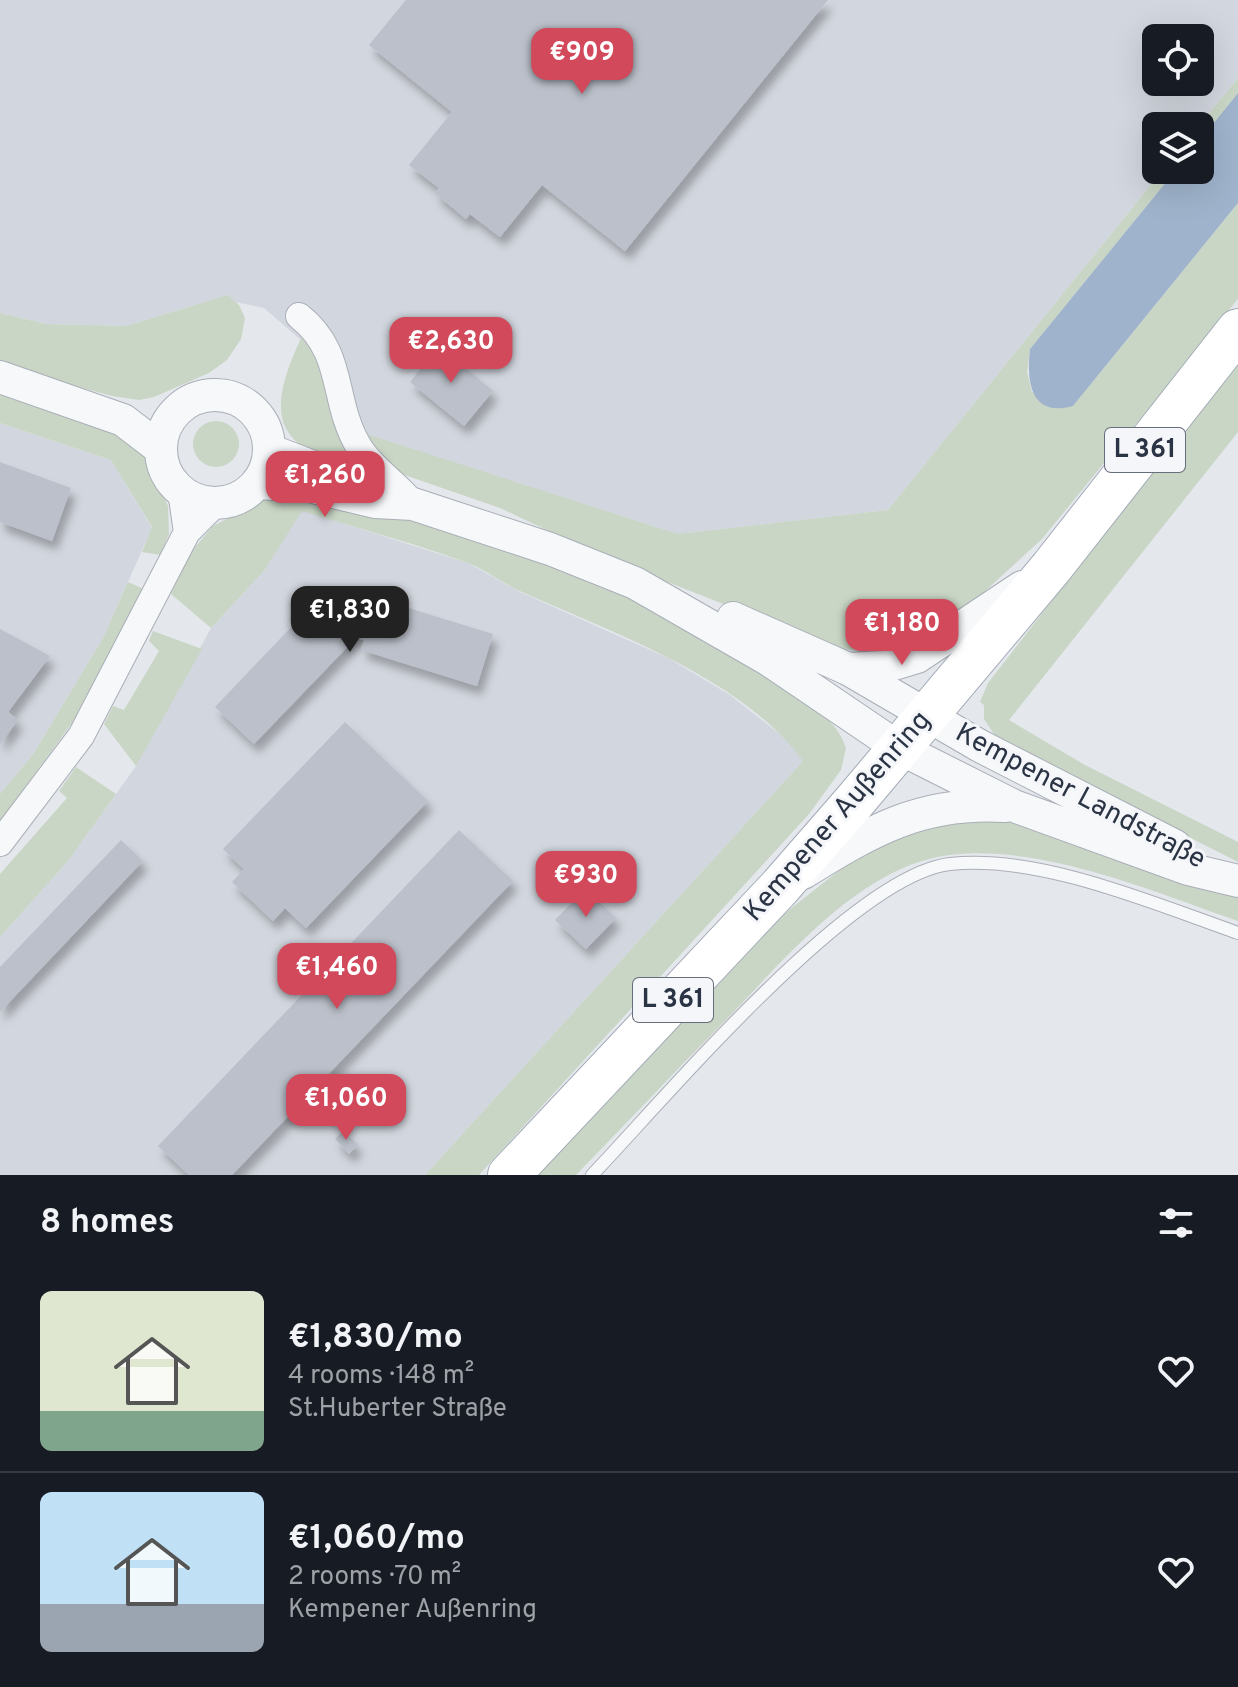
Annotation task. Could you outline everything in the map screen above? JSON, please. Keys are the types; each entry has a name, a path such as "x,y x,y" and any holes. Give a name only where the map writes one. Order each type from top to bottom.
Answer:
{"main road":[{"name":"Kempener Außenring","path":"509,1175 780,887 1051,568 1238,330"}],"street":[{"path":"299,316 312,327 332,355 347,425 360,449 376,470 396,481 402,502"},
{"path":"4,378 115,404 179,409"},
{"path":"4,378 123,420 161,449"},
{"path":"181,491 198,500 216,503 246,494 258,483 266,467 269,450 266,432 258,415 235,399 206,396 179,409 169,421 161,449 164,465 181,491 187,532"},
{"path":"269,450 402,502 550,549 648,590"},
{"path":"258,483 309,486 375,502 402,502"},
{"path":"0,843 81,736 187,532 216,503"},
{"path":"848,669 884,667 917,657 1051,568"},
{"name":"Kempener Landstraße","path":"648,590 686,598 848,669 1235,880"},
{"name":"Kempener Landstraße","path":"648,590 769,660 899,748 1014,806 1188,869 1235,880"},
{"path":"780,887 866,834 916,814 959,805 1014,806"}],"lane":[{"path":"592,1175 799,958 887,889 919,872 965,863 1029,868 1132,896 1238,933"}],"shaded area":[{"path":"0,0 1238,0 1238,78 1210,112 1142,112 1142,184 1152,184 888,510 678,534 336,425 317,354 264,308 235,302 228,295 126,326 46,324 0,313"},
{"path":"0,423 111,460 152,528 103,638 34,753 0,794"},
{"path":"301,510 468,563 520,592 668,658 730,695 790,742 803,761 425,1175 0,1175 0,937 68,861 136,766 211,628 264,571"}],"green space":[{"path":"1238,78 1238,93 1214,123 1214,112 1210,112"},
{"path":"1152,184 1165,184 1030,349 1027,372 1032,392 1073,406 1238,203 1238,299 1042,539 947,626 919,645 885,652 838,649 604,557 500,508 396,472 360,432 678,534 888,510"},
{"path":"228,295 239,305 245,318 241,339 227,360 209,373 154,397 139,400 112,396 0,365 0,313 46,324 126,326"},
{"path":"301,338 318,354 363,471 311,452 295,440 285,427 281,410 282,390"},
{"path":"1238,362 1238,432 1009,720 1085,765 1238,842 1238,862 998,740 984,719 984,705 980,702 988,683"},
{"path":"0,389 118,427 144,451 168,506 169,534 160,555 142,552 152,527 111,460 0,423"},
{"path":"216,421 232,428 239,444 232,460 216,467 200,460 193,444 200,428"},
{"path":"315,493 516,551 634,601 721,648 807,704 835,727 846,748 841,770 809,814 479,1175 425,1175 803,761 778,732 747,706 675,661 516,589 472,565 302,511 264,571 211,628 171,594 190,553 213,526 271,496"},
{"path":"128,582 146,590 85,705 0,822 0,794 34,753 103,638"},
{"path":"153,631 202,649 136,766 104,724 113,706 124,710 159,651 149,641"},
{"path":"76,767 116,794 68,861 0,937 0,874 67,798 59,791"},
{"path":"1011,818 1238,896 1238,921 1133,884 1022,856 985,853 950,855 917,863 885,877 826,919 576,1175 529,1175 751,946 789,910 869,847 910,825"}],"water":[{"path":"1238,93 1238,203 1073,406 1048,407 1040,402 1031,385 1030,349 1165,184 1214,184 1214,123"}],"building":[{"path":"406,0 828,0 625,251 542,185 500,237 470,214 466,219 435,193 439,188 409,165 452,112 369,45"},
{"path":"441,343 453,352 450,355 493,391 464,426 410,382"},
{"path":"0,462 71,488 52,541 0,522"},
{"path":"333,591 375,604 376,598 493,634 477,686 361,650 364,640 356,638 254,744 215,707 318,599 322,603"},
{"path":"0,629 50,656 8,712 18,720 0,744"},
{"path":"345,722 428,801 306,928 285,908 273,921 232,882 244,869 223,849"},
{"path":"459,830 513,881 232,1175 189,1175 158,1146"},
{"path":"121,840 143,861 0,1012 0,967"},
{"path":"585,889 616,918 586,949 555,920"},
{"path":"343,1131 358,1145 349,1154 335,1139"}]}
